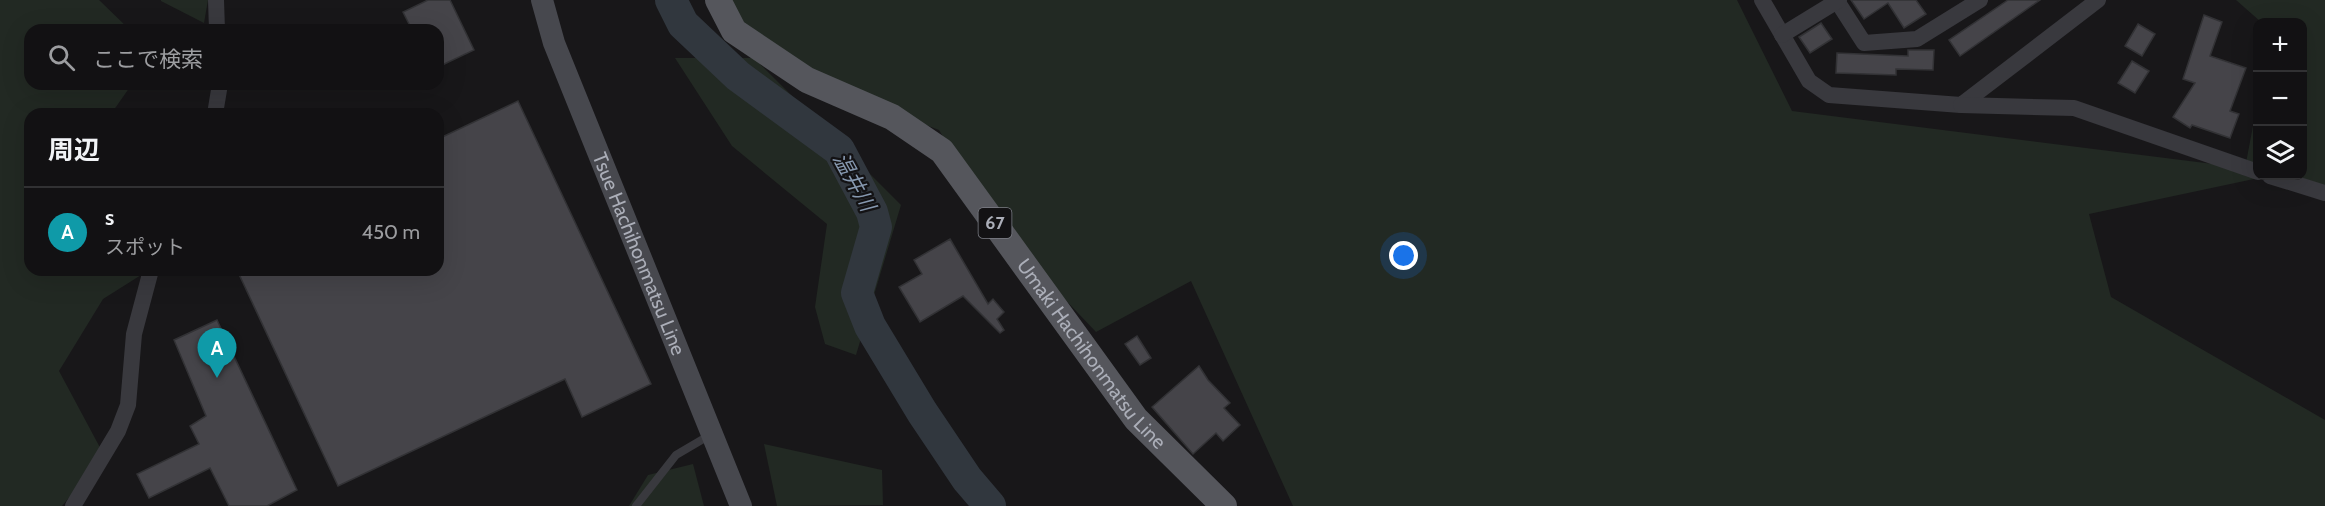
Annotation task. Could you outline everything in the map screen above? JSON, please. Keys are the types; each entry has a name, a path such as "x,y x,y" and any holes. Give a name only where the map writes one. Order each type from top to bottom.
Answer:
{"main road":[{"name":"Tsue Hachihonmatsu Line","path":"542,0 554,43 741,506"},
{"name":"Umaki Hachihonmatsu Line","path":"718,0 734,30 807,80 891,117 942,152 1137,419 1224,506"}],"street":[{"path":"216,0 218,24"},
{"path":"1762,0 1809,81 1829,94 1961,105 2074,108 2253,170"},
{"path":"1782,35 1838,1 1864,43 1917,39 1980,0"},
{"path":"1961,105 2098,0"},
{"path":"216,108 219,90"},
{"path":"2284,180 2325,192"},
{"path":"73,506 118,431 128,405 134,334 150,276"}],"lane":[{"path":"636,506 676,455 713,434"}],"shaded area":[{"path":"0,0 99,0 124,24 24,24 24,90 128,90 115,108 24,108 24,276 139,276 103,299 59,371 104,455 62,506 0,506"},
{"path":"208,0 204,23 161,1"},
{"path":"730,0 1737,0 1792,111 2245,168 2253,126 2253,179 2089,214 2111,297 2325,420 2325,506 1293,506 1191,281 1096,332 1000,231 939,130 807,80 733,16"},
{"path":"2236,0 2325,0 2325,193 2281,180 2307,180 2307,18 2256,18"},
{"path":"675,58 754,58 901,205 856,355 825,344 815,307 827,224 732,146"},
{"path":"764,444 882,470 883,505 777,506"},
{"path":"693,464 704,506 629,506 648,475"}],"building":[{"path":"428,0 450,0 474,50 444,64 444,24 409,24 403,12"},
{"path":"1851,0 1916,0 1926,14 1904,28 1888,3 1864,19"},
{"path":"2008,0 2040,0 1960,56 1949,40"},
{"path":"2204,15 2222,22 2210,56 2246,68 2230,111 2239,114 2230,138 2192,125 2190,128 2173,117 2195,83 2183,79"},
{"path":"1821,23 1832,39 1810,53 1799,37"},
{"path":"2138,24 2155,34 2142,56 2125,46"},
{"path":"1908,50 1934,50 1933,70 1896,69 1896,75 1836,73 1837,53 1908,56"},
{"path":"2132,61 2149,71 2135,93 2118,83"},
{"path":"518,101 651,384 582,417 565,379 338,486 240,276 444,276 444,136"},
{"path":"950,239 988,304 993,299 1004,312 997,319 1004,330 1000,333 963,296 920,322 899,287 922,274 914,260"},
{"path":"217,320 297,490 267,506 229,506 210,468 149,498 137,474 199,444 190,426 206,416 174,340"},
{"path":"1137,336 1151,358 1140,365 1125,344"},
{"path":"1199,366 1208,380 1230,403 1224,408 1240,425 1223,441 1216,433 1193,454 1152,407"}],"waterway":[{"name":"温井川","path":"671,0 683,24 738,76 839,150 872,212 876,227 857,293 870,326 922,412 967,479 990,506"}],"place":[{"name":"s","path":"217,378"}]}
